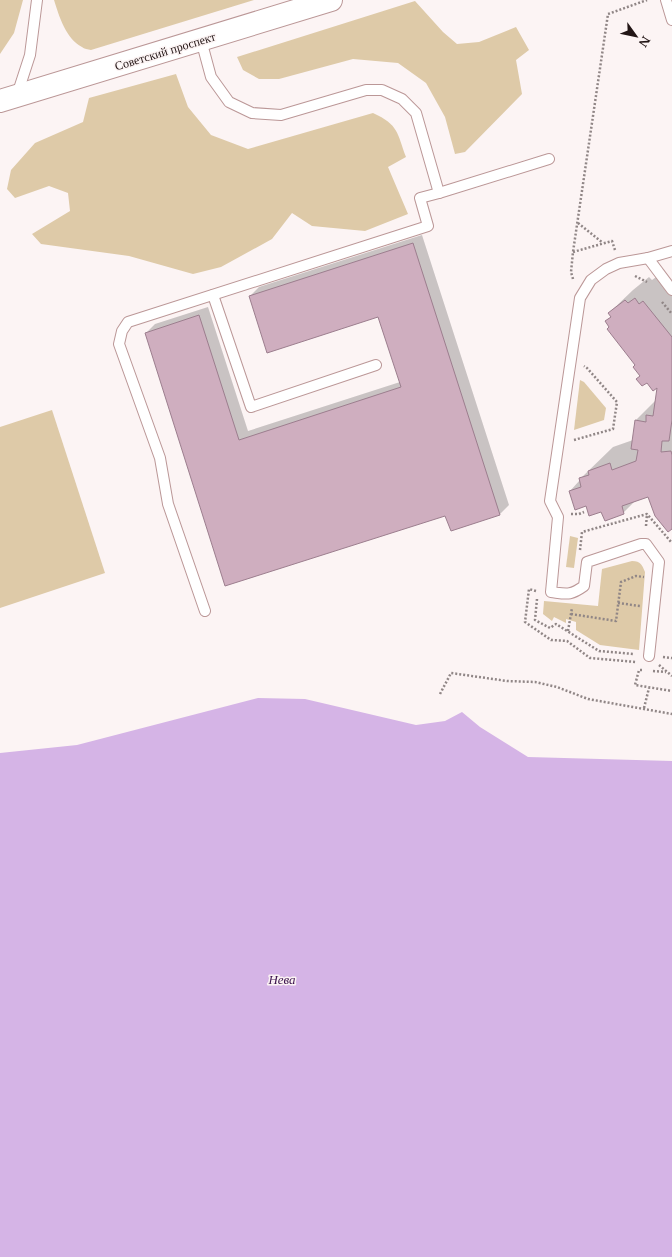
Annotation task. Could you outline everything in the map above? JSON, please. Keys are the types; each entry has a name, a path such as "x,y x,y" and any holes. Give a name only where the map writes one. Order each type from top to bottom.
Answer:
{"main road":[{"name":"Советский проспект","path":"8,99 331,0"}],"lane":[{"path":"8,99 30,55 37,0"},
{"path":"666,0 672,20"},
{"path":"201,40 211,77 229,102 252,113 281,115 366,90 382,90 402,100 416,113 440,193"},
{"path":"205,611 168,504 160,458 119,344 122,331 128,322 428,226 420,198 549,159"},
{"path":"651,660 659,562 646,544 641,544 587,562 584,586 576,592 568,594 551,592 558,516 550,501 580,298 592,280 606,269 619,263 648,258 672,251"},
{"path":"648,258 672,290"},
{"path":"213,295 251,407 376,365"}],"path":[{"path":"580,298 571,272 608,14 647,0"},
{"path":"578,223 604,243"},
{"path":"629,276 635,276 647,283 651,288"},
{"path":"660,298 672,314"},
{"path":"569,441 613,429 617,402 587,368 580,364"},
{"path":"556,512 568,504 569,513 579,514 584,512"},
{"path":"646,526 647,514"},
{"path":"571,614 616,621 621,582 636,576 657,577"},
{"path":"637,662 590,658 567,641 551,640 525,622 528,589 538,591 536,620 550,628 556,624 599,651 651,660 672,658"},
{"path":"651,660 660,665 672,676"},
{"path":"639,670 635,685 672,691"},
{"path":"440,694 451,674 508,681 535,682 557,687 588,699 672,714"},
{"path":"644,708 649,688"}],"shaded area":[{"path":"0,0 23,0 14,33 0,54"},
{"path":"54,0 254,0 91,50 83,48 67,33"},
{"path":"415,1 443,32 457,44 479,42 516,27 529,50 516,60 522,94 465,152 455,154 445,117 426,83 398,63 353,59 279,79 259,79 243,70 237,57"},
{"path":"176,74 188,107 211,135 248,149 373,113 382,117 396,130 406,157 388,167 408,214 365,231 312,226 292,213 272,239 221,267 193,274 129,256 41,244 32,234 70,211 68,193 49,186 15,198 7,189 11,170 35,143 83,122 89,98"},
{"path":"580,380 584,382 606,408 604,420 574,430"},
{"path":"52,410 105,573 0,608 0,427"},
{"path":"570,536 578,538 574,568 566,567"},
{"path":"632,561 641,564 645,572 639,650 600,645 576,630 576,622 566,619 566,623 554,617 552,621 543,614 544,601 598,606 602,569"}],"water":[{"name":"Нева","path":"258,698 305,699 416,725 445,721 462,712 480,727 528,757 672,761 672,1257 0,1257 0,753 77,745"}],"building":[{"path":"413,243 500,515 451,531 445,516 225,586 145,333 199,315 239,440 401,387 378,317 267,353 249,296"},
{"path":"635,298 639,304 643,301 672,337 672,420 669,441 662,441 661,452 671,451 672,455 672,529 668,532 655,516 648,497 622,506 624,514 605,521 601,512 589,516 586,506 575,510 569,491 581,487 579,478 589,475 588,471 610,463 612,470 636,461 638,450 631,449 635,420 646,422 646,415 653,416 657,388 653,391 647,383 642,386 636,379 640,376 633,367 635,365 607,329 609,327 605,321 611,317 608,313 625,300 628,303"}]}
